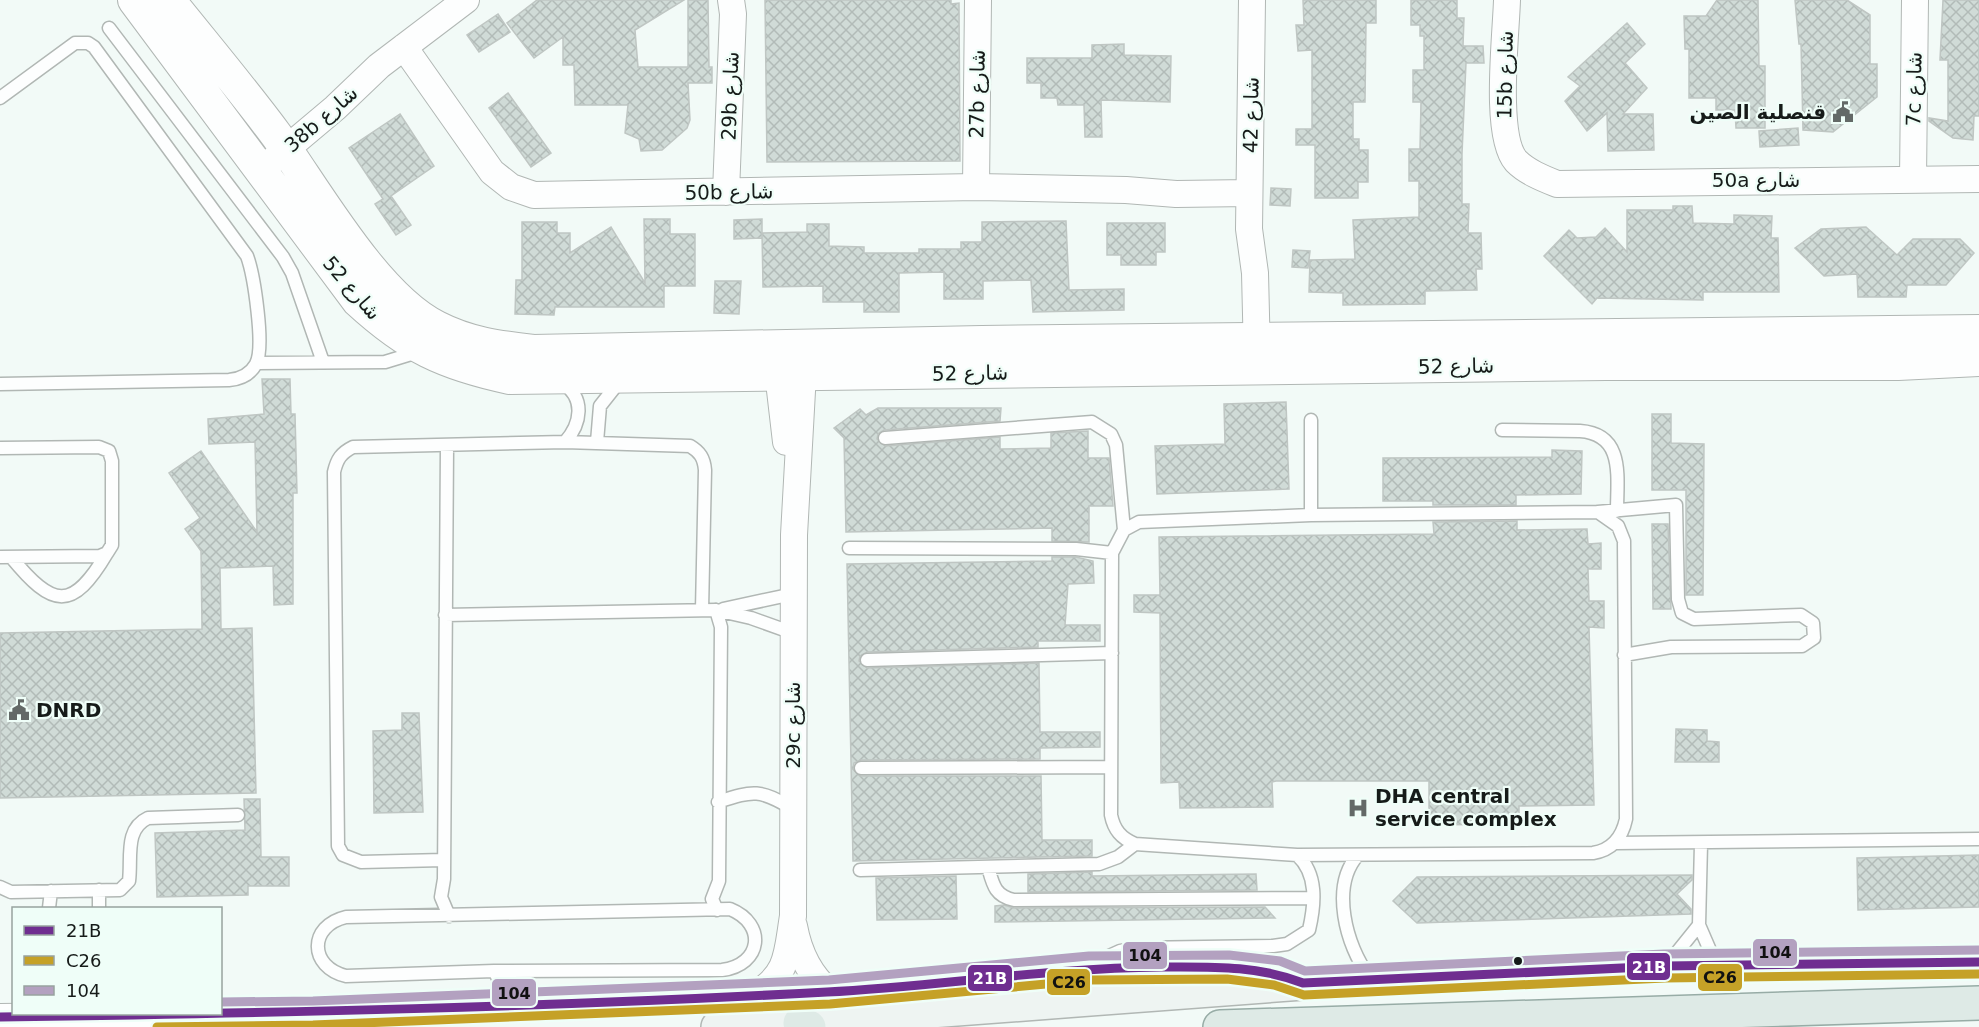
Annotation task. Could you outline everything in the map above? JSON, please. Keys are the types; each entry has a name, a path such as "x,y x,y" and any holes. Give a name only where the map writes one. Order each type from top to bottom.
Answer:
{"main road":[{"path":"718,1027 805,1025 1303,983 1665,966 1979,962"},
{"path":"1220,1027 1979,1003"}],"street":[{"name":"شارع 52","path":"134,0 358,302 388,328 422,350 465,368 510,378 623,377 982,342 1248,355 1606,364 1898,364 1979,360"},
{"name":"شارع 52","path":"170,0 281,142 362,257 394,297 435,327 483,345 533,351 790,361"},
{"name":"38b شارع","path":"256,162 466,0"},
{"name":"29b شارع","path":"726,192 733,14 731,0"},
{"name":"27b شارع","path":"976,187 978,0"},
{"name":"شارع 42","path":"1248,355 1254,266 1249,230 1252,0"},
{"name":"15b شارع","path":"1508,0 1504,137 1515,160 1534,175"},
{"name":"7c شارع","path":"1913,179 1915,0"},
{"name":"50b شارع","path":"404,47 492,172 511,187 534,195 976,187 1126,190 1159,194 1250,187"},
{"name":"50a شارع","path":"1534,175 1557,184 1979,178"},
{"name":"شارع 52","path":"1248,355 1979,331"},
{"name":"29c شارع","path":"754,994 769,986 779,975 787,957 793,916 794,535 790,361"},
{"name":"29c شارع","path":"793,916 796,936 811,974 830,992"},
{"path":"222,1013 313,1013 830,992 1089,968 1228,967 1277,973 1303,983"},
{"path":"0,1017 47,1015"}],"lane":[{"path":"109,28 283,257 323,362"},
{"path":"0,98 75,43 88,43 94,46 247,256 252,271 260,354 257,363 245,376 229,380 0,384"},
{"path":"257,363 385,362 422,350"},
{"path":"597,442 600,406 623,377"},
{"path":"556,379 569,387 576,398 580,416 575,430 565,442"},
{"path":"1311,420 1311,515"},
{"path":"885,438 1092,422 1111,434 1116,445 1124,530 1112,553 1113,825 1126,840 1136,844 1297,855 1358,855 1593,853 1616,843 1621,836 1626,819 1624,541 1618,526 1598,512"},
{"path":"1502,430 1580,431 1592,432 1602,437 1610,445 1615,455 1617,511"},
{"path":"443,860 361,862 343,855 338,846 334,472 336,461 343,452 353,447 447,447 565,442 690,446 698,451 704,460 702,610"},
{"path":"0,448 99,447 109,451 112,462 112,545 87,585 66,596 43,591 6,557"},
{"path":"447,447 441,897 449,916"},
{"path":"1124,530 1147,521 1311,515 1598,512 1676,505 1678,599 1682,613 1694,620 1794,615 1808,618 1815,631 1814,638 1802,646 1671,647 1624,655"},
{"path":"849,548 1076,549 1112,553"},
{"path":"6,557 100,556 107,553"},
{"path":"445,615 716,610 793,594"},
{"path":"716,610 751,618 793,633"},
{"path":"716,610 721,636 719,881 712,899 717,910"},
{"path":"867,660 1112,653"},
{"path":"861,768 1111,767"},
{"path":"718,802 758,792 769,795 793,809"},
{"path":"0,887 11,892 120,890 129,881 131,838 140,822 148,818 238,815"},
{"path":"1616,843 1701,844 1979,839"},
{"path":"860,870 1099,864 1118,857 1136,844"},
{"path":"1701,844 1699,925 1718,967"},
{"path":"1089,968 1111,955 1136,948 1287,944 1309,930 1312,876 1307,864 1297,855"},
{"path":"1358,855 1345,874 1343,886 1347,928 1356,956 1372,980"},
{"path":"988,867 994,890 1003,898 1014,900 1312,898"},
{"path":"99,890 99,907"},
{"path":"49,907 51,891"},
{"path":"730,909 743,914 752,924 754,950 747,961 736,969 494,971 346,976 333,973 324,965 319,955 318,940 323,928 333,920 346,917 449,916 730,909"},
{"path":"1665,966 1678,954 1699,925"},
{"path":"494,971 502,985 528,1004"}],"building":[{"path":"537,0 684,0 635,30 638,67 688,67 688,0 708,0 709,67 712,67 712,83 688,83 690,120 687,128 662,150 641,151 639,139 625,133 628,105 575,105 574,65 563,65 563,37 534,58 507,23"},
{"path":"765,0 951,0 951,4 959,3 960,161 767,162"},
{"path":"1303,0 1376,0 1376,23 1366,23 1365,102 1353,102 1353,139 1359,139 1359,150 1368,150 1368,182 1358,182 1358,198 1315,198 1315,145 1296,145 1296,129 1312,129 1312,50 1298,51 1296,25 1304,25"},
{"path":"1411,0 1457,0 1457,18 1464,18 1463,46 1483,46 1484,63 1466,63 1462,154 1462,204 1469,204 1468,233 1481,233 1482,269 1476,269 1477,290 1425,291 1425,304 1343,305 1343,293 1309,292 1310,260 1355,259 1353,220 1419,217 1419,181 1409,181 1409,149 1420,149 1421,102 1413,102 1413,70 1424,70 1424,36 1420,36 1420,25 1411,25"},
{"path":"1717,0 1758,0 1759,66 1765,66 1765,128 1736,128 1735,110 1716,110 1716,98 1689,98 1689,49 1685,49 1684,16 1706,16"},
{"path":"1795,0 1847,0 1870,15 1870,64 1877,64 1877,97 1833,132 1803,130 1801,44 1799,44"},
{"path":"1943,0 1979,0 1979,116 1974,116 1973,140 1953,138 1929,121 1929,118 1948,121 1948,60 1940,60"},
{"path":"498,14 510,32 479,52 467,35"},
{"path":"1627,23 1645,44 1625,63 1647,88 1623,114 1653,114 1654,150 1608,151 1607,113 1587,131 1565,101 1580,86 1568,77"},
{"path":"1124,44 1124,55 1171,56 1170,102 1101,100 1102,137 1085,137 1084,105 1058,105 1057,98 1041,98 1041,83 1027,83 1027,58 1092,58 1092,45"},
{"path":"508,93 551,153 531,167 489,108"},
{"path":"400,114 434,166 391,196 411,225 396,235 375,204 383,199 349,148"},
{"path":"1798,128 1799,145 1760,147 1759,131"},
{"path":"1271,188 1291,189 1290,206 1270,205"},
{"path":"1673,206 1692,206 1693,223 1734,224 1734,215 1772,216 1771,238 1778,238 1779,292 1703,292 1703,300 1597,298 1592,304 1544,256 1569,230 1577,238 1596,237 1605,228 1627,252 1627,210 1673,210"},
{"path":"644,219 670,219 670,234 695,234 695,286 664,286 664,307 555,307 554,315 515,314 516,280 522,280 522,222 557,222 557,233 570,233 570,253 611,227 645,283"},
{"path":"762,219 762,238 734,239 734,220"},
{"path":"1066,221 1069,290 1124,289 1124,310 1033,312 1031,280 983,281 983,299 944,299 944,272 899,273 899,312 864,312 864,302 823,302 823,286 763,287 762,233 807,232 807,224 829,224 829,246 864,247 864,253 919,253 919,249 961,249 961,242 982,242 982,222"},
{"path":"1107,223 1165,223 1165,252 1156,252 1156,265 1121,265 1121,255 1107,255"},
{"path":"1866,227 1897,255 1913,239 1960,239 1974,253 1946,285 1907,285 1906,297 1858,297 1857,274 1824,276 1795,248 1821,229"},
{"path":"1293,250 1310,251 1308,268 1292,267"},
{"path":"715,281 741,281 739,314 714,313"},
{"path":"262,379 290,379 291,414 295,414 297,493 293,493 293,604 274,605 273,566 220,568 221,629 252,628 256,793 0,798 0,633 202,629 201,551 185,529 200,518 169,473 201,451 257,532 255,442 209,444 208,419 264,414"},
{"path":"1286,402 1289,489 1157,494 1155,446 1225,444 1224,404"},
{"path":"878,408 1001,408 1000,421 884,430 878,434 877,439 885,446 1000,437 1000,449 1051,448 1051,433 1088,431 1088,458 1109,458 1113,506 1089,506 1089,542 1052,541 1052,528 846,532 844,438 834,428 860,409 866,415"},
{"path":"1652,414 1671,414 1671,443 1704,444 1703,595 1686,595 1686,490 1652,490"},
{"path":"1552,450 1582,451 1581,494 1516,495 1516,505 1433,505 1433,501 1383,501 1383,458 1552,457"},
{"path":"1517,521 1517,530 1587,529 1588,544 1601,543 1601,569 1588,569 1589,601 1604,601 1604,628 1589,627 1594,805 1519,806 1519,824 1429,825 1429,781 1276,781 1272,782 1273,807 1180,808 1179,782 1161,783 1160,613 1134,612 1134,595 1160,595 1159,537 1434,534 1433,522"},
{"path":"1652,524 1668,524 1671,609 1653,609"},
{"path":"1052,557 1076,557 1093,561 1094,583 1068,584 1065,625 1100,625 1100,641 1038,641 1038,647 867,652 860,656 859,661 867,668 1039,663 1040,732 1100,732 1100,747 1040,748 1040,759 861,760 854,763 853,769 861,776 1041,776 1042,840 1092,840 1092,856 853,861 847,564 1052,561"},
{"path":"402,713 419,713 423,812 374,813 373,731 402,730"},
{"path":"1676,729 1707,730 1707,741 1719,742 1719,762 1675,762"},
{"path":"244,799 260,799 261,857 289,857 289,886 248,886 248,895 157,897 155,833 245,830"},
{"path":"1979,855 1979,907 1858,910 1857,858"},
{"path":"1092,872 1092,876 1256,874 1257,890 1028,892 1028,874"},
{"path":"1692,875 1692,880 1677,894 1691,909 1691,914 1417,923 1393,901 1417,877"},
{"path":"956,876 957,919 877,920 876,878"},
{"path":"1004,905 1014,908 1265,907 1275,918 995,922 995,906"}],"transit line":[{"name":"104","path":"222,1002 313,1001 829,980 1089,956 1229,955 1280,961 1305,971 1664,954 1979,950"},
{"name":"21B","path":"222,1014 621,1002 827,992 1119,968 1233,968 1268,973 1303,983 1665,966 1979,962"},
{"name":"C26","path":"157,1027 313,1025 830,1004 1090,980 1227,979 1274,985 1304,995 1665,978 1979,974"},
{"name":"21B","path":"0,1017 138,1015"}],"place":[{"name":"قنصلية الصين","path":"1843,112"},
{"name":"DNRD","path":"19,710"},
{"name":"DHA central service complex","path":"1358,808"}]}
